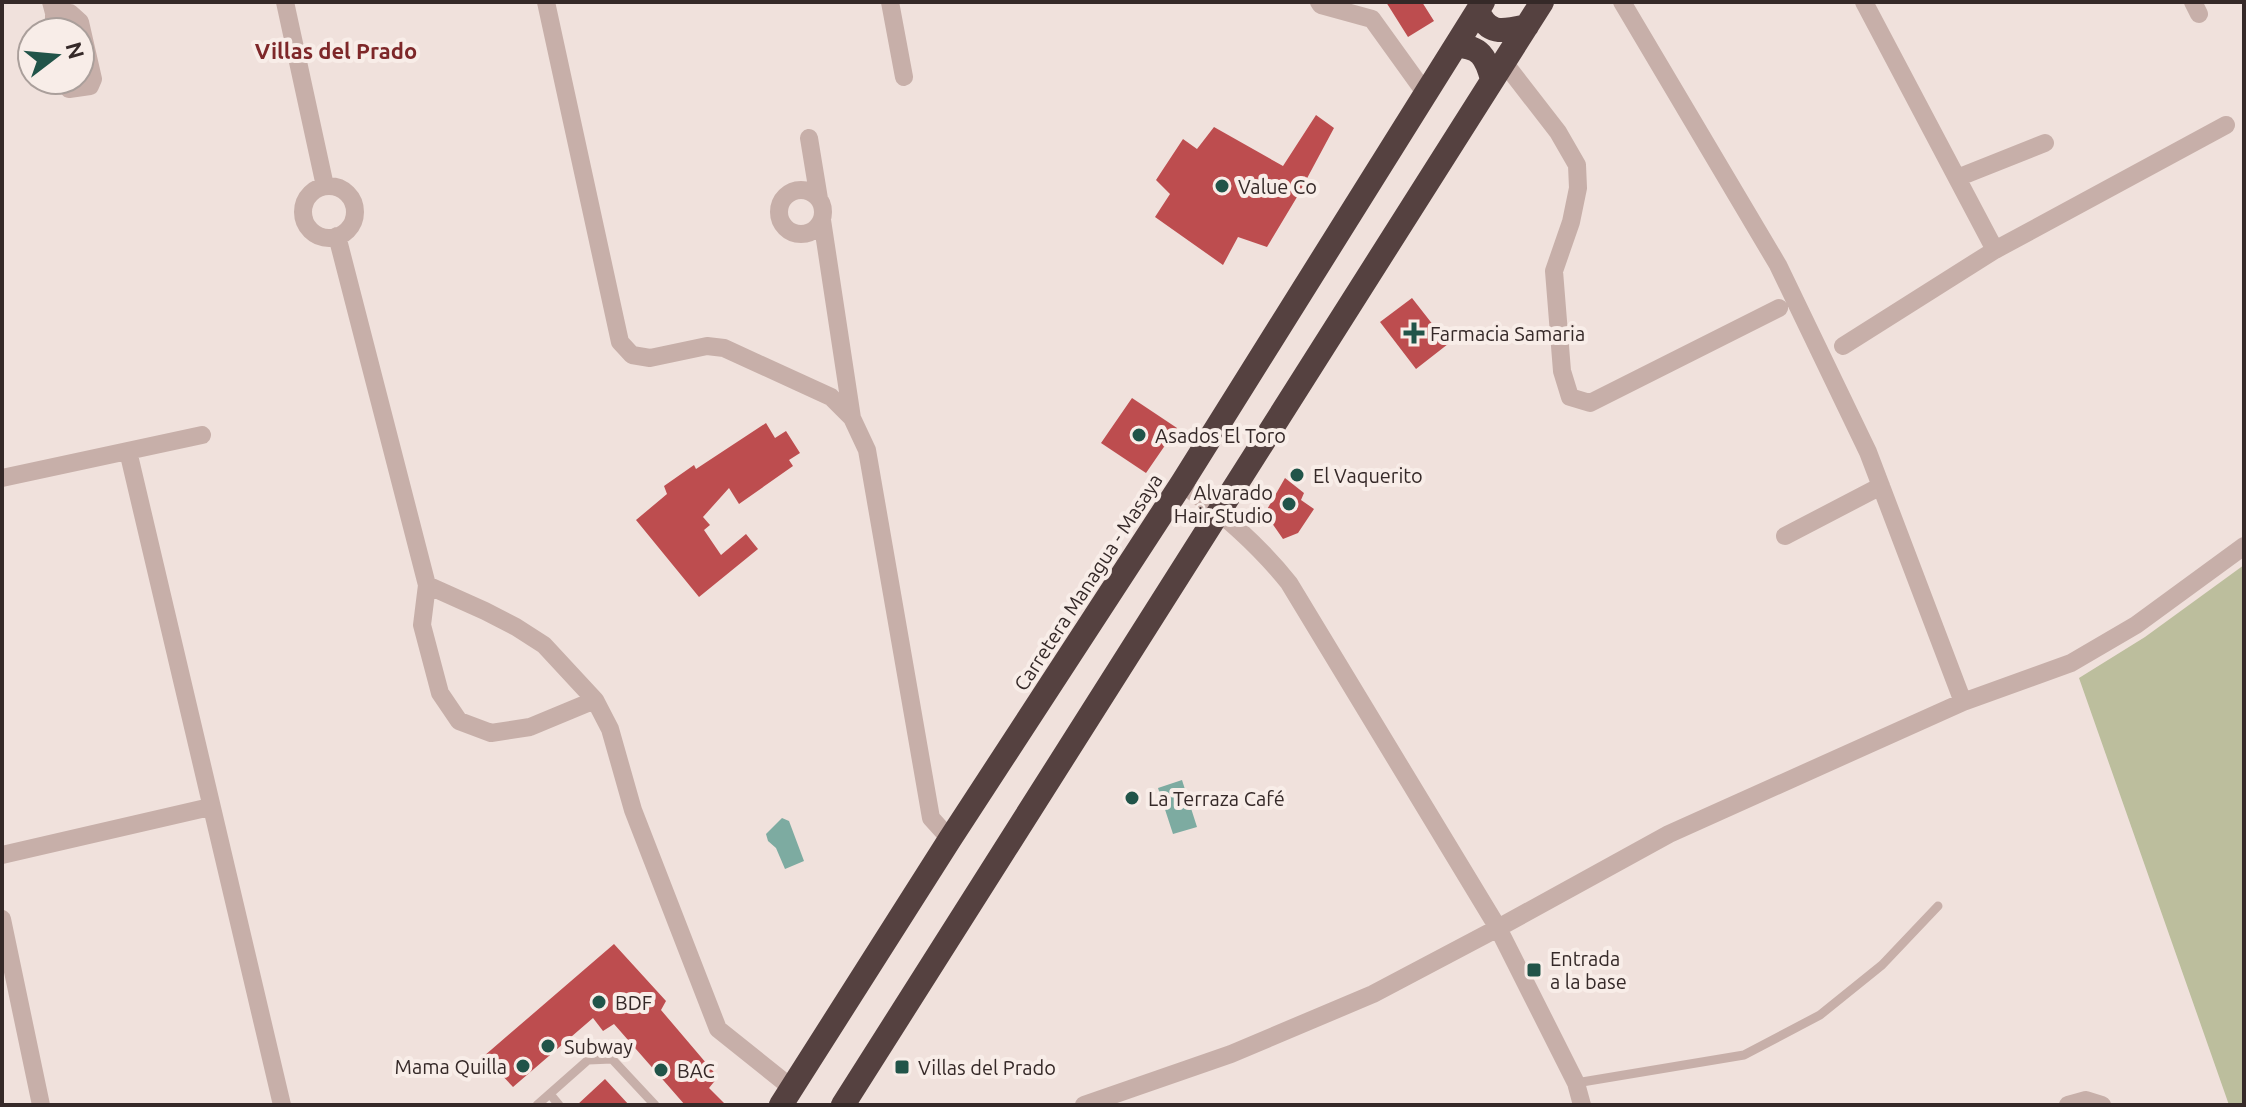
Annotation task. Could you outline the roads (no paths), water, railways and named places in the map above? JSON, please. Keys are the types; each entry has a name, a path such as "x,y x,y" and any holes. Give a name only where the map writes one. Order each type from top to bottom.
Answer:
{"highway":[{"path":"843,1105 1542,2"},
{"name":"Carretera Managua - Masaya","path":"787,1097 950,839 1182,483 1481,6"},
{"path":"1481,6 1482,22 1491,28 1500,30 1527,26"},
{"path":"1456,46 1467,46 1477,51 1498,70"}],"street":[{"path":"285,2 325,186"},
{"path":"546,2 620,342 632,355 650,358 707,346 724,348 831,397 852,418"},
{"path":"1319,2 1372,19 1426,94"},
{"path":"1622,2 1778,265 1868,452 1963,702"},
{"path":"1864,2 1995,250"},
{"path":"896,4 904,77"},
{"path":"52,7 73,16"},
{"path":"1498,70 1558,132 1577,165 1578,188 1571,222 1554,271 1562,371 1570,397 1590,403 1779,308"},
{"path":"1843,346 1995,250 2226,125"},
{"path":"809,138 823,213 852,418 867,450 931,818 950,839"},
{"path":"1957,178 2045,143"},
{"path":"325,186 341,189 348,194 355,210 351,226 337,236 321,236 308,226 304,218 303,210 310,194 325,186"},
{"path":"819,199 808,191 795,191 784,198 779,212 784,226 797,233 811,231 822,220"},
{"path":"337,236 427,585 422,625 440,693 459,721 491,733 530,727 595,700"},
{"path":"2,478 202,435"},
{"path":"128,451 282,1105"},
{"path":"1182,483 1263,552 1289,583 1498,928 1576,1083 1582,1105"},
{"path":"1785,536 1881,486"},
{"path":"1084,1105 1231,1054 1373,994 1669,834 1963,702 2071,663 2136,625 2244,546"},
{"path":"427,585 506,622 544,645 595,700 610,729 633,810 718,1029 787,1097"},
{"path":"2,855 210,807"},
{"path":"2,919 41,1105"},
{"path":"2068,1105 2086,1100 2102,1105"}],"lane":[{"path":"1576,1083 1744,1055 1820,1015 1882,965 1938,906"},
{"path":"537,1105 588,1060 612,1059 655,1105"},
{"path":"550,1094 559,1105"}],"water":[{"path":"1182,780 1197,827 1173,834 1158,788"},
{"path":"782,818 789,821 804,861 785,869 766,834"}],"place":[{"name":"Value Co","path":"1222,186"},
{"name":"Farmacia Samaria","path":"1414,333"},
{"name":"Asados El Toro","path":"1139,435"},
{"name":"El Vaquerito","path":"1297,475"},
{"name":"Alvarado Hair Studio","path":"1289,504"},
{"name":"La Terraza Café","path":"1132,798"},
{"name":"Entrada a la base","path":"1534,970"},
{"name":"BDF","path":"599,1002"},
{"name":"Subway","path":"548,1046"},
{"name":"Mama Quilla","path":"523,1066"},
{"name":"Villas del Prado","path":"902,1067"},
{"name":"BAC","path":"661,1070"}],"district":[{"name":"Villas del Prado","path":"336,50"}]}
